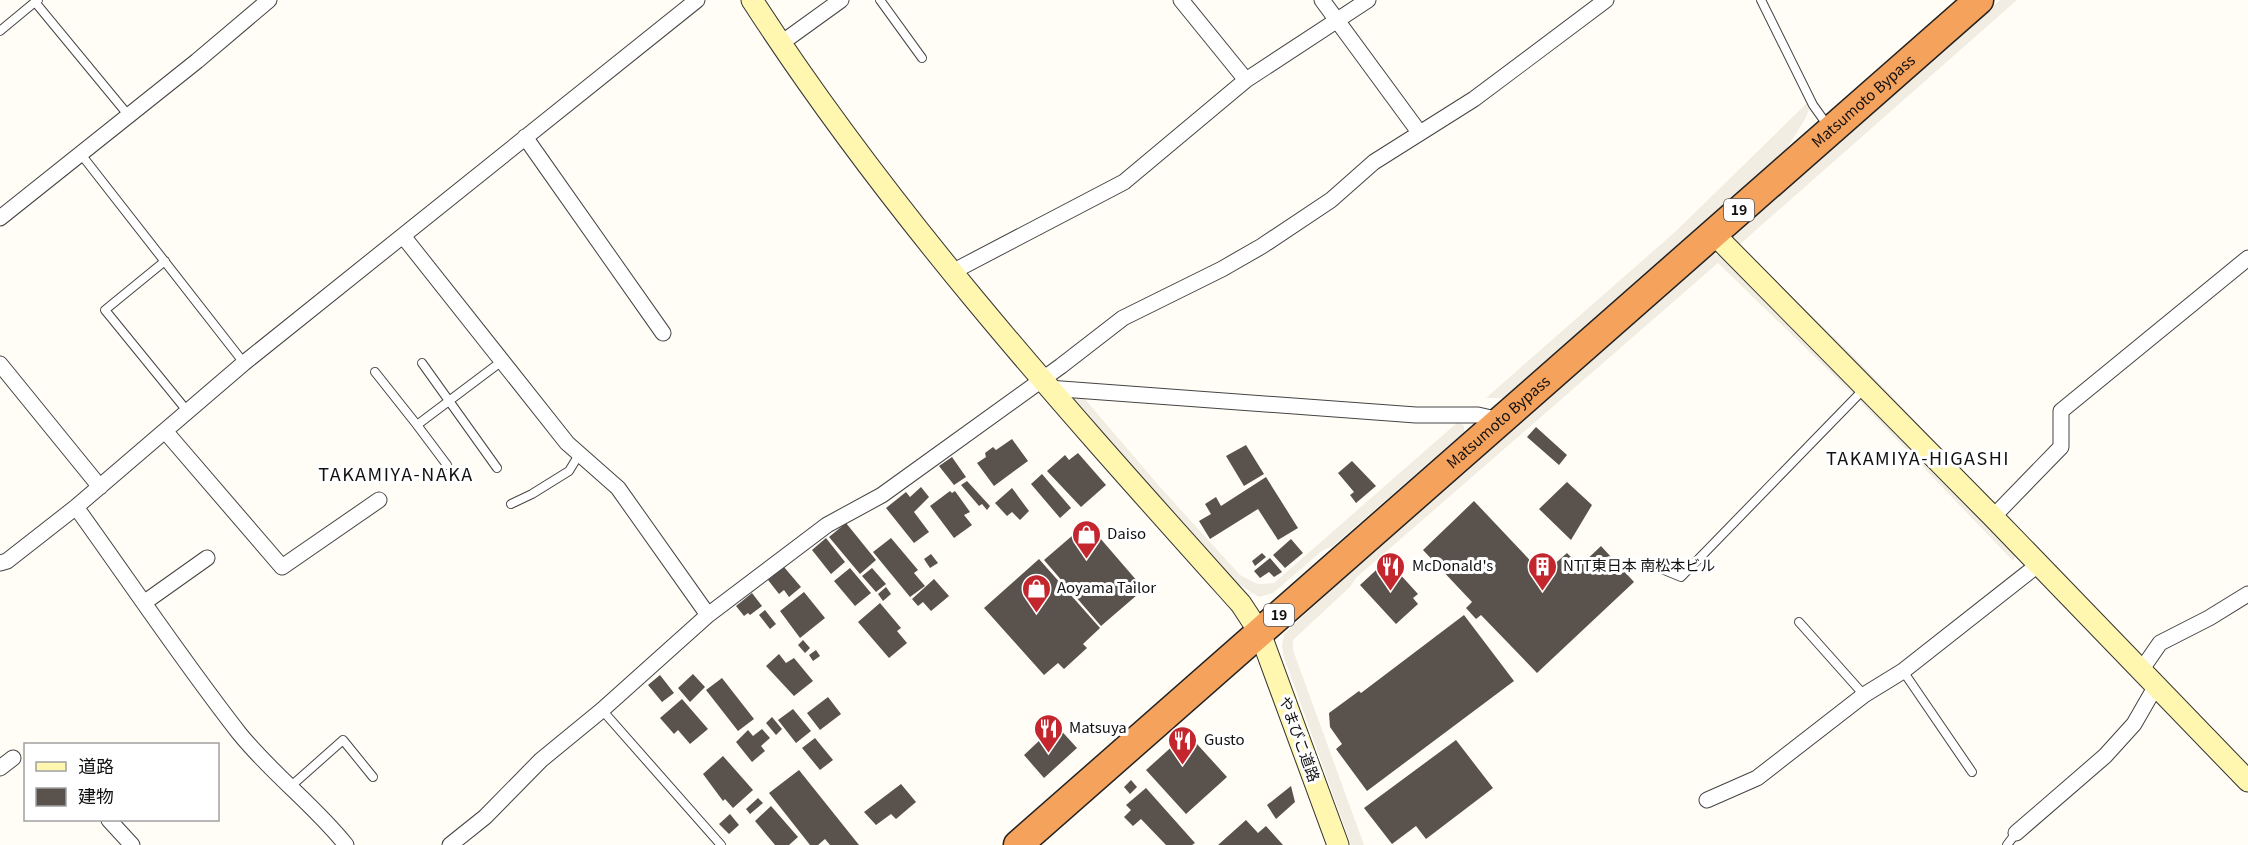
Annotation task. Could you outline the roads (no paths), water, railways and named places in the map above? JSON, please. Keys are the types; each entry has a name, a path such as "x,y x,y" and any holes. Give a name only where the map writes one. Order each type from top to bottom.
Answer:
{"highway":[{"name":"Matsumoto Bypass","path":"1018,845 1979,0"}],"street":[{"path":"0,218 129,116 269,0"},
{"path":"0,563 7,561 76,507 244,363 697,0"},
{"name":"やまびこ道路","path":"752,0 838,127 952,272 1045,384 1241,604 1260,633 1338,845"},
{"path":"780,44 841,0"},
{"path":"1180,0 1246,80"},
{"path":"1322,0 1419,132"},
{"path":"952,272 1124,182 1246,80 1368,0"},
{"path":"450,845 485,817 541,760 602,710 708,615 827,525 882,495 1045,384 1061,366 1123,318 1222,270 1272,240 1331,200 1374,162 1474,99 1606,0"},
{"path":"525,138 663,333"},
{"path":"1713,233 2157,684 2248,781"},
{"path":"403,236 567,443 618,488 708,615"},
{"path":"1993,517 2061,447 2061,411 2248,258"},
{"path":"0,364 100,487"},
{"path":"1045,384 1416,415 1478,415 1500,420"},
{"path":"165,431 282,567 379,500"},
{"path":"76,507 240,734 289,788 330,826 346,845"},
{"path":"145,602 207,558"},
{"path":"1707,800 1757,778 1864,696 1903,670 2039,564"},
{"path":"2142,669 2160,643 2209,618 2248,594"},
{"path":"2012,839 2104,756 2134,724 2157,684"},
{"path":"0,768 13,758"},
{"path":"111,821 132,845"}],"lane":[{"path":"880,0 922,58"},
{"path":"1761,0 1813,105 1830,130"},
{"path":"0,31 37,1 129,116"},
{"path":"80,153 244,363"},
{"path":"165,261 105,310 188,412"},
{"path":"417,425 502,362"},
{"path":"422,363 497,468"},
{"path":"375,372 447,465"},
{"path":"1664,570 1681,577 1866,387"},
{"path":"511,504 570,471 580,453"},
{"path":"1799,622 1864,696"},
{"path":"1903,670 1972,772"},
{"path":"602,710 721,845"},
{"path":"289,788 343,740 373,777"}],"place":[{"name":"Daiso","path":"1086,560"},
{"name":"McDonald's","path":"1391,592"},
{"name":"NTT東日本 南松本ビル","path":"1542,592"},
{"name":"Aoyama Tailor","path":"1036,614"},
{"name":"Matsuya","path":"1048,754"},
{"name":"Gusto","path":"1183,766"}],"district":[{"name":"TAKAMIYA-HIGASHI","path":"1918,459"},
{"name":"TAKAMIYA-NAKA","path":"396,475"}]}
